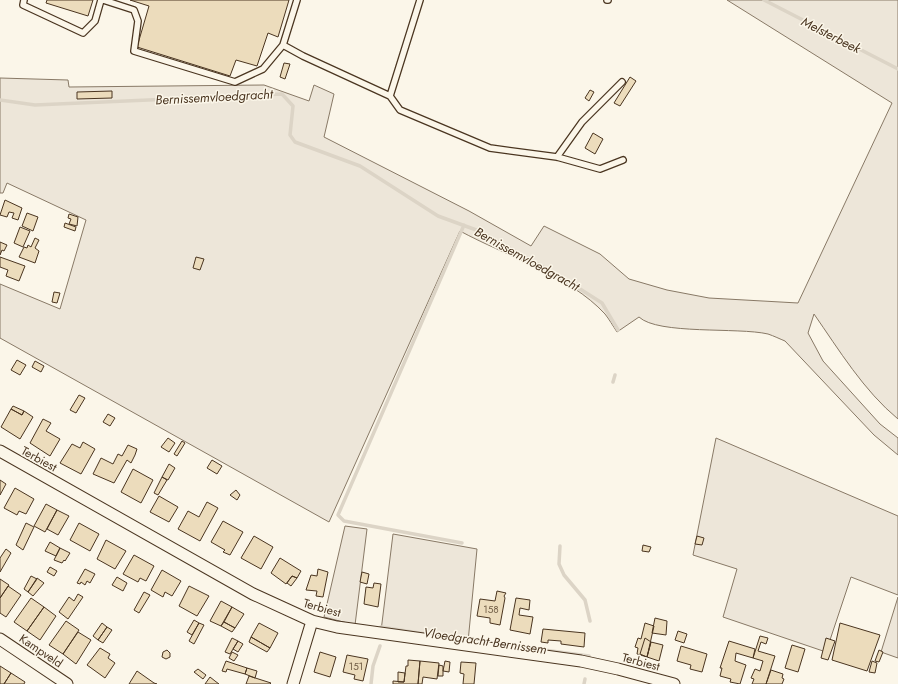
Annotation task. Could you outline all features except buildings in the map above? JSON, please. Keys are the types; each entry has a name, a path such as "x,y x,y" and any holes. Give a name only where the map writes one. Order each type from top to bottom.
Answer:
{"street":[{"name":"Terbiest","path":"0,451 253,594 312,621 337,627 581,662 618,669 674,684"},
{"path":"293,684 312,621"},
{"name":"Kampveld","path":"0,639 67,684"}],"lane":[{"path":"24,0 23,5 83,33 95,21 102,0 134,10 138,21 134,50 235,82 263,69 283,45 297,0"},
{"path":"390,96 420,0"},
{"path":"283,45 303,56 390,96 400,110 490,148 557,157 600,169 623,160"},
{"path":"557,157 582,122 622,82"}],"shaded area":[{"path":"727,0 898,0 898,419 863,383 814,314 808,333 823,361 880,424 898,438 898,455 874,435 785,341 768,334 755,332 663,326 649,323 639,317 617,332 605,314 574,288 536,267 460,231 329,522 0,338 0,284 60,309 86,220 7,183 3,193 0,193 0,78 68,80 69,87 264,85 309,101 314,85 334,94 324,137 469,211 531,246 544,226 600,254 629,279 667,290 709,298 798,303 892,103"},
{"path":"716,438 898,516 898,595 851,577 826,652 723,617 737,569 693,555"},
{"path":"345,526 367,529 355,625 324,617"},
{"path":"393,534 477,549 468,642 381,631"},
{"path":"898,597 898,658 881,652"}],"waterway":[{"name":"Melsterbeek","path":"764,0 898,69"},
{"name":"Bernissemvloedgracht","path":"0,100 35,105 282,94 293,106 290,135 295,142 360,166 438,216 479,231 566,280 602,303 618,330"},
{"path":"462,543 344,521 338,515 464,225"},
{"name":"Bernissemvloedgracht","path":"613,382 615,375"},
{"name":"Bernissemvloedgracht","path":"560,546 559,564 564,575 585,600 590,621"},
{"name":"Vloedgracht Bernissem","path":"381,627 438,636"},
{"name":"Vloedgracht Bernissem","path":"460,639 589,656"},
{"name":"Vloedgracht Bernissem","path":"371,684 373,666 380,646"},
{"path":"584,684 585,679"}]}
